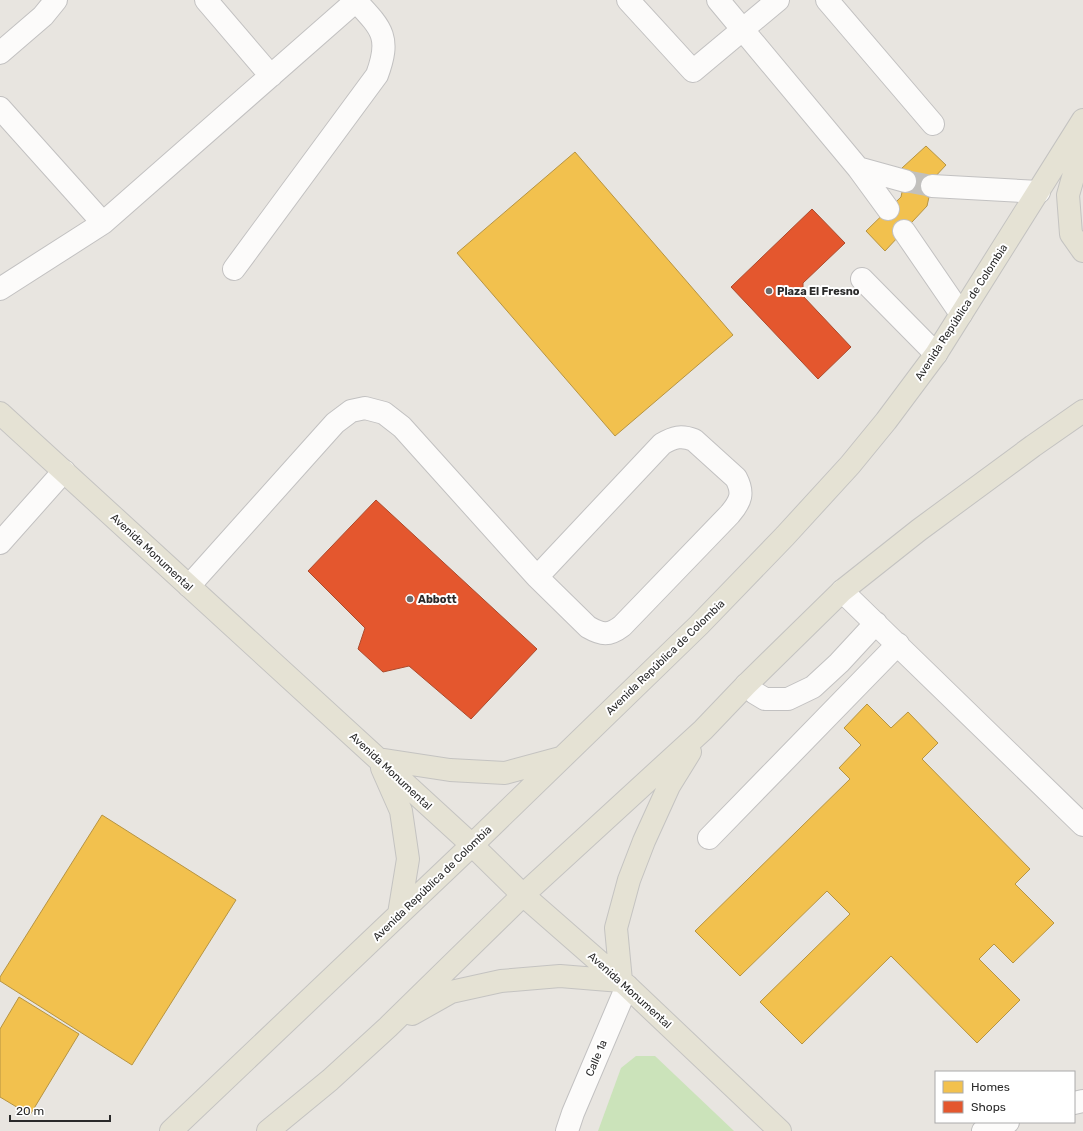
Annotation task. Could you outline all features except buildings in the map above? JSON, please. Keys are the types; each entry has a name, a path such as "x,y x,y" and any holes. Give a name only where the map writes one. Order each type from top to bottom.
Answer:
{"main road":[{"name":"Avenida República de Colombia","path":"171,1131 472,845 699,624 785,536 850,465 881,427 936,354 1083,120"},
{"path":"1083,142 1068,196 1071,234 1083,251"},
{"path":"268,1131 330,1080 388,1027 524,895 703,730 746,685 842,591 919,530 1083,411"},
{"name":"Avenida Monumental","path":"0,413 472,845 524,895 624,983 780,1131"},
{"path":"388,1027 451,992 501,980 560,976 624,983 616,928 629,880 644,841 669,786 703,730"},
{"path":"378,759 450,770 505,773 562,758"},
{"path":"378,759 401,811 408,859 399,914"}],"street":[{"path":"0,53 43,16 56,0"},
{"path":"206,0 271,76"},
{"path":"0,289 103,223 357,0 377,23 384,42 383,59 377,75 234,269"},
{"path":"628,0 693,71 778,0"},
{"path":"718,0 858,168 888,209"},
{"path":"827,0 933,124"},
{"path":"0,108 103,223"},
{"path":"858,168 905,181"},
{"path":"932,186 1039,192"},
{"path":"904,231 961,314"},
{"path":"862,279 936,354"},
{"path":"189,586 335,424 350,411 365,408 384,413 402,427 537,577 588,627 596,632 605,634 613,633 622,626 730,514 738,505 741,494 740,486 736,478 694,440 678,436 672,438 662,444 537,577"},
{"path":"0,543 64,471"},
{"path":"842,591 1083,826"},
{"path":"746,685 765,699 788,699 807,690 813,687 839,663 876,623"},
{"path":"709,838 898,644"},
{"name":"Calle 1a","path":"567,1131 624,983"},
{"path":"983,1131 1005,1123"}],"green space":[{"path":"636,1056 655,1056 734,1131 598,1131 621,1068"}],"tunnel":[{"path":"905,181 932,186"}],"place":[{"name":"Plaza El Fresno","path":"769,291"},
{"name":"Abbott","path":"410,599"}]}
